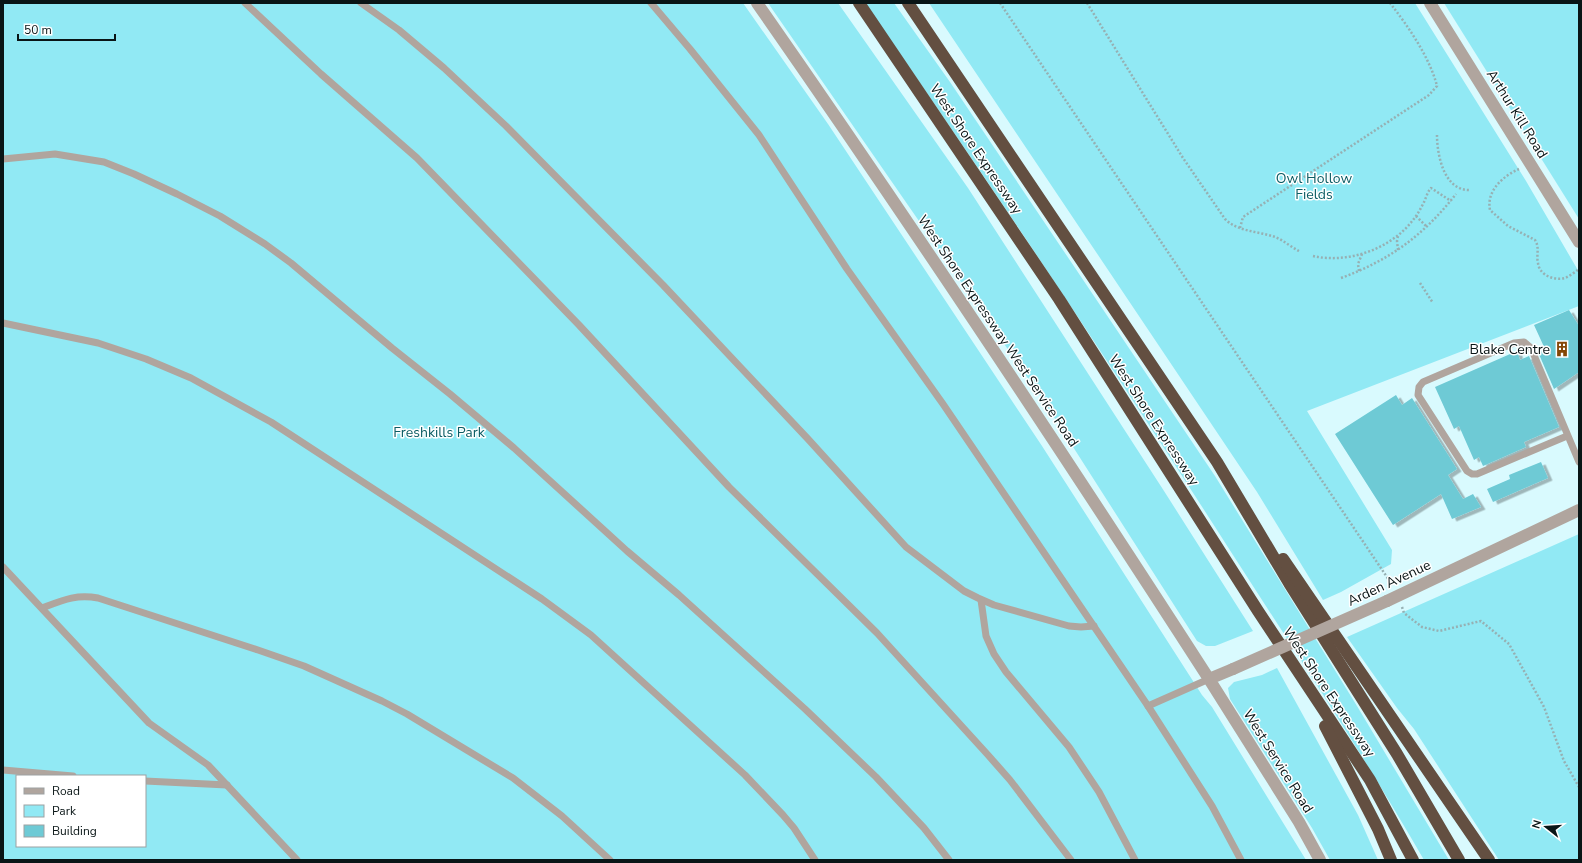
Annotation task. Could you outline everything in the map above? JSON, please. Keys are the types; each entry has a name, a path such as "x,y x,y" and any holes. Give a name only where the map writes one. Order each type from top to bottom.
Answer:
{"highway":[{"name":"West Shore Expressway","path":"859,3 1059,299 1258,612 1370,780 1413,860"},
{"name":"West Shore Expressway","path":"908,3 1217,462 1289,583 1397,754 1459,860"},
{"path":"1217,462 1489,860"},
{"path":"1258,612 1330,735 1378,829 1391,860"}],"street":[{"name":"West Shore Expressway West Service Road","path":"757,3 996,353 1096,503 1209,679"},
{"name":"Arthur Kill Road","path":"1430,3 1579,242"},
{"name":"Arden Avenue","path":"1209,679 1388,601 1579,510"},
{"name":"West Service Road","path":"1209,679 1299,822 1320,860"}],"lane":[{"path":"246,3 320,74 417,158 574,320 729,487 877,633 988,754 1010,780 1071,860"},
{"path":"360,3 399,30 444,68 506,126 663,285 808,439 906,547 964,590 981,600 1069,626 1094,626"},
{"path":"651,3 690,48 759,135 847,269 943,404 1148,706 1212,806 1241,860"},
{"path":"3,160 55,154 110,164 171,191 220,216 271,248 514,448 627,551 679,595 805,709 876,777 924,828 949,860"},
{"path":"3,323 69,336 111,347 146,359 191,378 277,426 542,599 591,635 745,775 784,815 798,833 815,860"},
{"path":"1567,436 1477,474 1472,474 1467,471 1418,395 1419,388 1423,382 1514,343 1524,342 1530,348 1579,462"},
{"path":"3,567 149,722 208,766 297,860"},
{"path":"42,608 74,597 86,596 98,598 258,650 304,666 339,681 407,714 513,778 562,816 610,860"},
{"path":"981,600 986,636 994,654 1006,672 1069,747 1099,792 1135,860"},
{"path":"1148,706 1209,679"},
{"path":"3,770 61,775"},
{"path":"146,781 227,785"}],"path":[{"path":"1000,3 1400,595 1404,613 1422,627 1439,631 1481,621 1509,644 1544,708 1564,761 1579,786"},
{"path":"1087,3 1183,158 1225,218 1233,225 1276,237 1300,251"},
{"path":"1240,228 1243,217 1429,95 1437,86 1435,78 1424,56 1404,22 1390,3"},
{"path":"1437,135 1440,158 1448,178 1460,188 1469,190"},
{"path":"1520,168 1507,175 1495,189 1489,199 1490,210 1508,226 1535,240 1538,244 1538,264 1541,272 1552,278 1565,278 1579,269"},
{"path":"1313,256 1331,258 1362,254 1371,251 1398,236 1416,216 1431,188 1451,201"},
{"path":"1341,278 1359,271 1398,250 1427,228 1456,194"},
{"path":"1416,216 1427,228"},
{"path":"1398,236 1398,250"},
{"path":"1359,271 1358,264 1362,254"},
{"path":"1420,283 1433,303"}],"green space":[{"name":"Freshkills Park","path":"3,3 743,3 828,124 1042,446 1202,695 1212,707 1306,860 3,860"},
{"path":"768,3 838,3 968,188 1253,631 1215,646 1206,646 1197,641 1045,403"},
{"path":"865,3 894,3 950,82 1215,476 1357,706 1449,860 1424,860 1330,706 1143,416 959,140"},
{"name":"Owl Hollow Fields","path":"929,3 1415,3 1526,181 1579,272 1579,306 1307,411 1392,550 1391,564 1341,592 1323,600 1257,492"},
{"path":"1444,3 1579,3 1579,219"},
{"path":"1579,534 1579,860 1499,860 1414,729 1397,708 1347,637"},
{"path":"1277,668 1358,815 1378,860 1330,860 1312,828 1230,699 1228,688 1234,682 1262,675"}],"building":[{"name":"Blake Centre","path":"1569,310 1579,326 1579,372 1554,389 1538,352 1545,349 1534,325"},
{"path":"1517,351 1520,360 1529,356 1559,427 1524,442 1526,447 1483,466 1479,457 1474,460 1459,426 1454,429 1435,387"},
{"path":"1396,395 1402,405 1412,398 1457,469 1448,475 1463,499 1473,494 1481,507 1452,519 1441,494 1393,525 1335,434"},
{"path":"1541,462 1548,478 1493,502 1487,489 1510,479 1509,475"}],"place":[{"name":"Blake Centre","path":"1562,349"}]}
